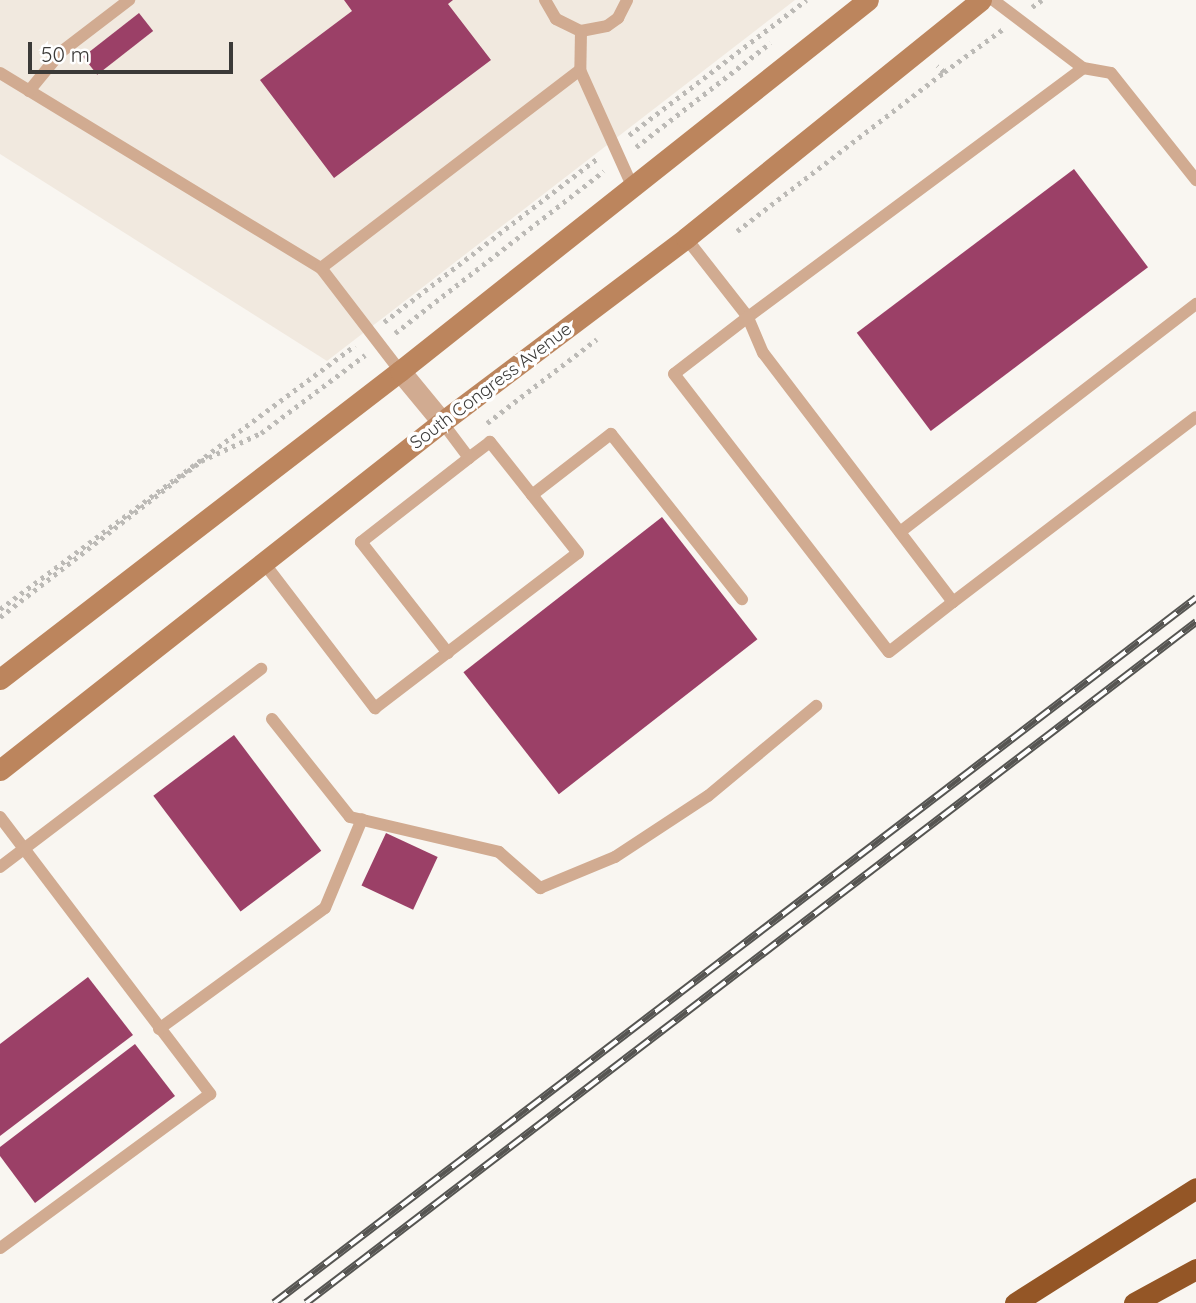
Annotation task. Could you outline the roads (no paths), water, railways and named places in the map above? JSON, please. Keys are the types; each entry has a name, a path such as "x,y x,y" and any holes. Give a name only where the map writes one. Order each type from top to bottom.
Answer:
{"highway":[{"path":"1015,1303 1196,1188"},
{"path":"1133,1303 1196,1269"}],"main road":[{"path":"0,679 400,371 867,0"},
{"name":"South Congress Avenue","path":"0,770 442,422 686,238 981,0"}],"street":[{"path":"400,371 442,422"}],"lane":[{"path":"29,90 61,52 129,0"},
{"path":"545,0 556,19 580,31 607,26 618,18 627,0"},
{"path":"993,0 1083,68 1111,73 1196,180"},
{"path":"580,31 580,70 632,188"},
{"path":"1083,68 674,374 889,652 1196,417"},
{"path":"321,268 580,70"},
{"path":"0,73 321,268 400,371"},
{"path":"686,238 748,317 763,353 953,603"},
{"path":"900,532 1196,304"},
{"path":"442,422 469,457"},
{"path":"532,495 611,434 742,599"},
{"path":"264,563 375,708 448,653 578,553 491,442 361,542 448,653"},
{"path":"0,867 261,669"},
{"path":"272,719 350,817 499,852 540,888 627,850 708,796 816,706"},
{"path":"0,817 211,1094 0,1248"},
{"path":"159,1029 325,908 362,819"}],"railway":[{"path":"274,1303 1196,598"},
{"path":"306,1303 1196,622"}]}
